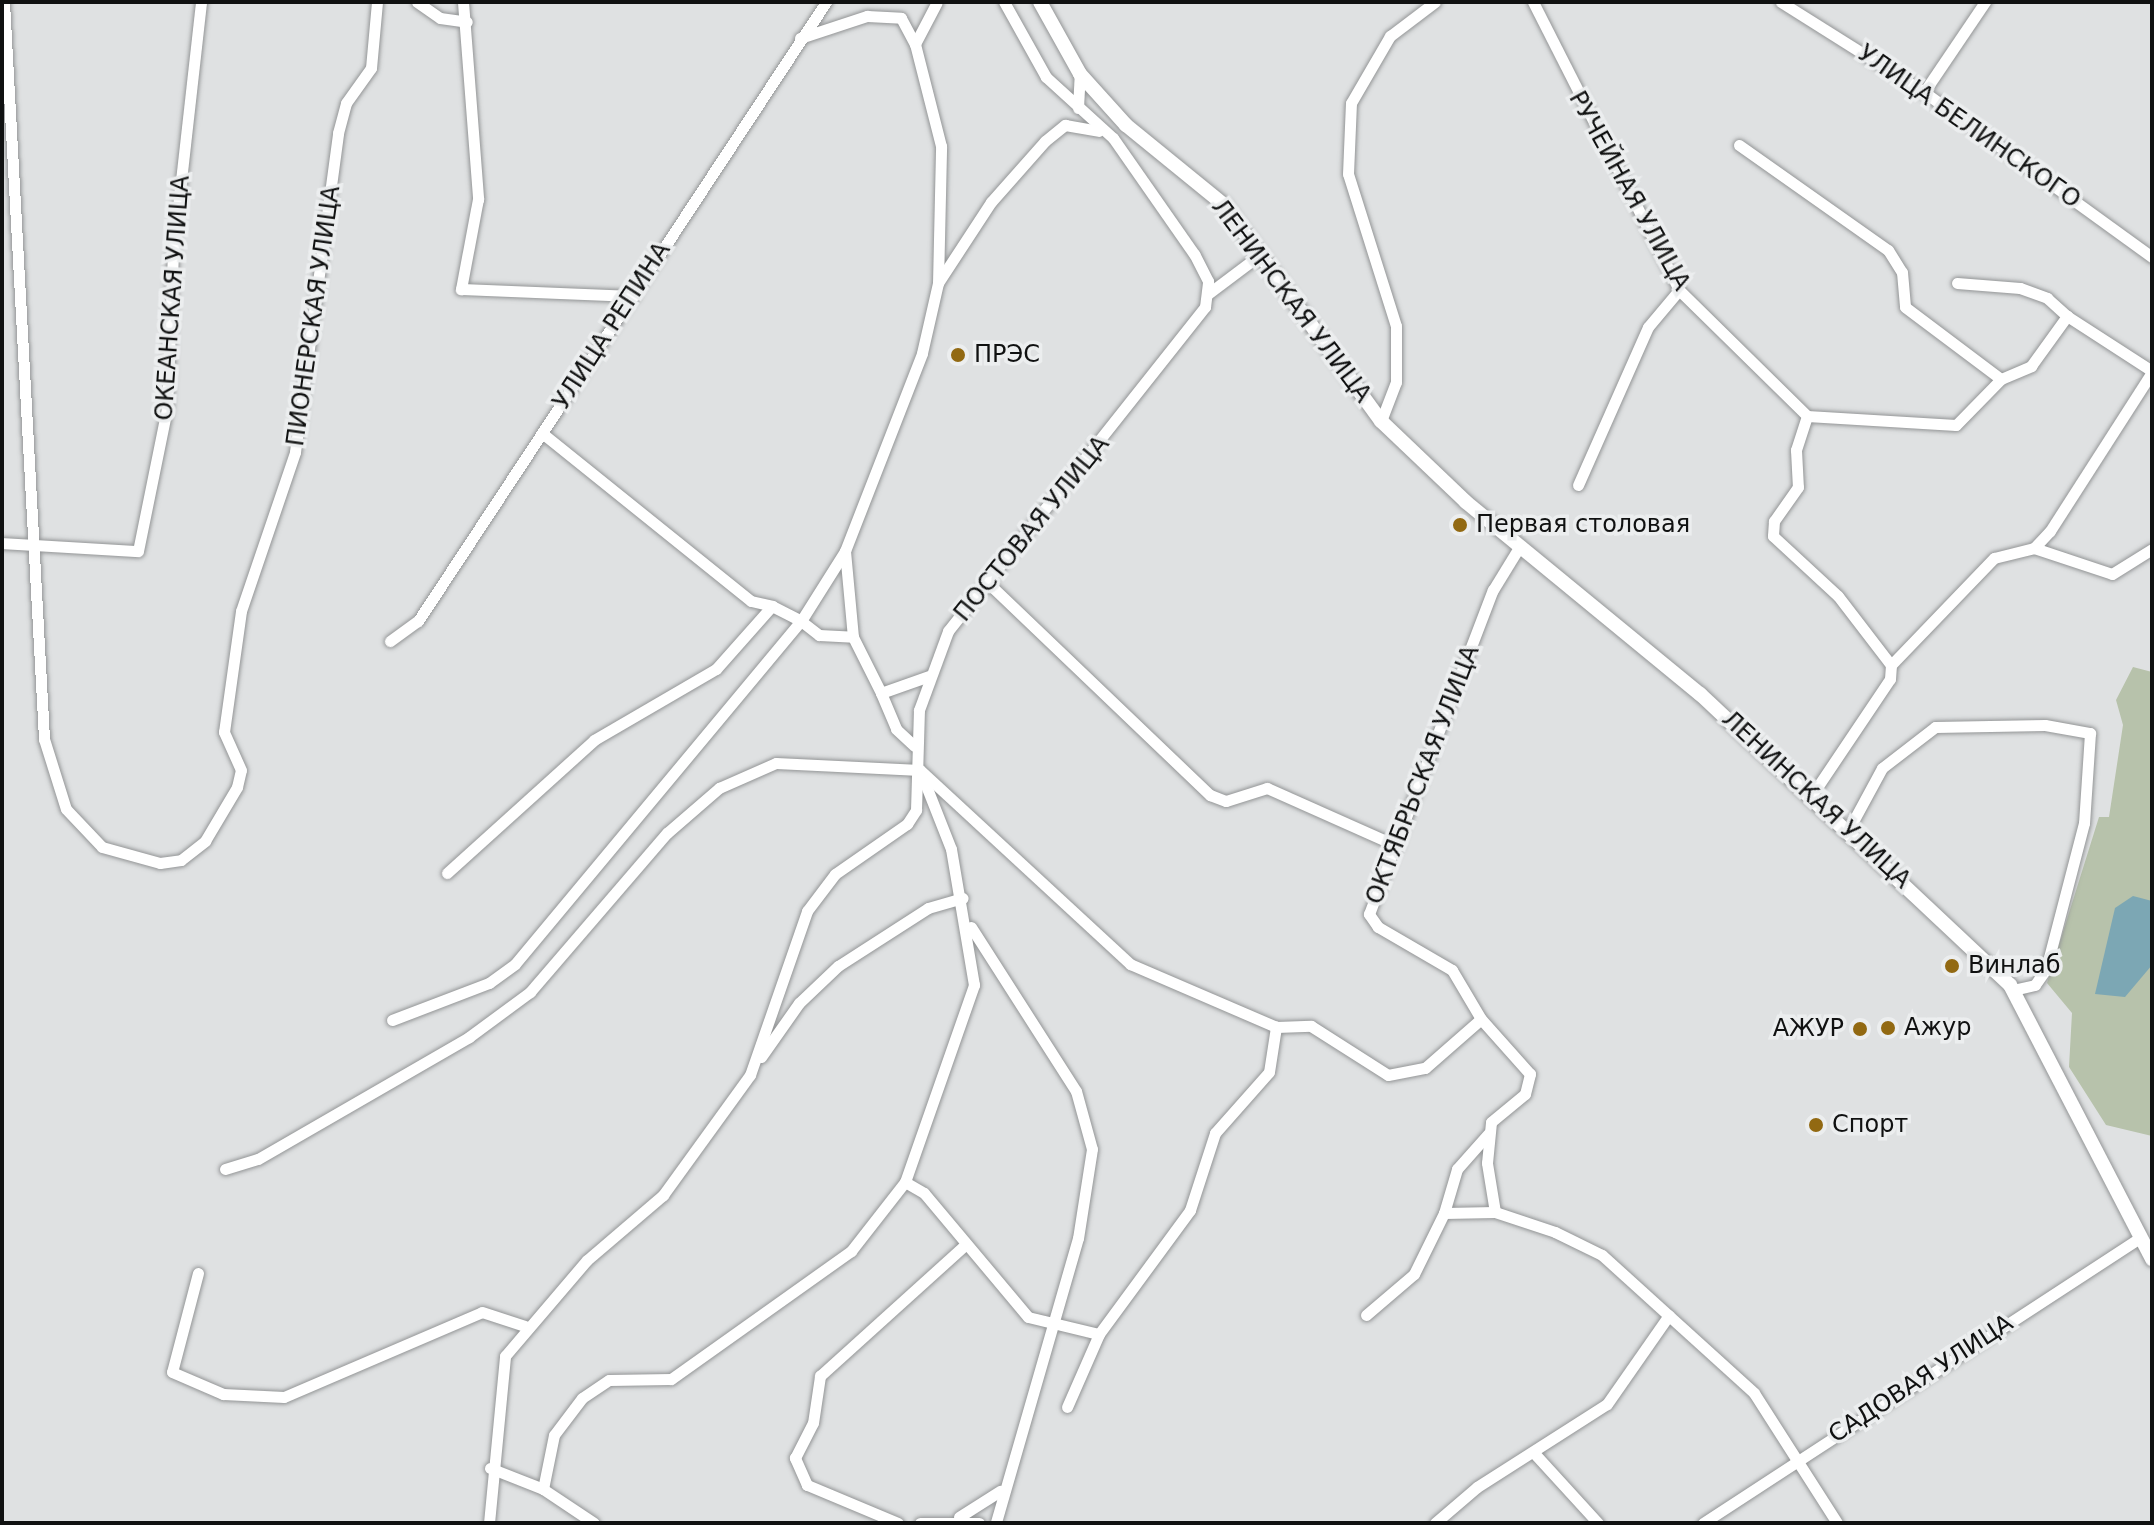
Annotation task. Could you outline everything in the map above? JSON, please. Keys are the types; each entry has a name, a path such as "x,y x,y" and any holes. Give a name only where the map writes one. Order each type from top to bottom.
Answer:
{"main road":[{"name":"ЛЕНИНСКАЯ УЛИЦА","path":"1040,2 1080,74 1126,125 1224,205 1381,421 1520,546 1812,795 2014,990 2152,1259"}],"street":[{"path":"4,2 36,547"},
{"name":"ОКЕАНСКАЯ УЛИЦА","path":"2,543 134,554 141,544 167,408 173,252 201,2"},
{"name":"ПИОНЕРСКАЯ УЛИЦА","path":"36,547 53,783 102,847 160,863 181,860 205,841 237,787 241,770 224,732 241,611 295,452 338,133 346,103 371,68 377,2"},
{"path":"417,2 440,18 467,22"},
{"path":"463,2 467,22 478,199 461,289 634,296"},
{"name":"УЛИЦА РЕПИНА","path":"390,641 418,621 826,2"},
{"path":"915,44 937,2"},
{"path":"1004,2 1046,77 1113,138 1194,254 1209,293 1261,254"},
{"name":"ЛЕНИНСКАЯ УЛИЦА","path":"1381,421 1396,382 1396,326 1348,174 1351,103 1390,36 1435,2"},
{"name":"РУЧЕЙНАЯ УЛИЦА","path":"1533,2 1679,290 1807,416"},
{"name":"УЛИЦА БЕЛИНСКОГО","path":"1781,2 1924,92 2152,257"},
{"path":"1924,92 1985,2"},
{"path":"392,1020 489,983 515,964 801,621 845,551 922,353 938,283 941,146 915,44 901,18 867,16 800,38"},
{"path":"1078,108 1080,74"},
{"path":"938,283 991,202 1045,141 1065,125 1084,124 1113,138"},
{"path":"1113,138 1126,125"},
{"path":"1739,145 1888,250 1902,272 1905,307 2001,379"},
{"path":"1957,283 2020,288 2047,298 2067,316 2152,372 2123,425 2080,473 2034,548"},
{"path":"1578,485 1648,327 1679,290"},
{"name":"ПОСТОВАЯ УЛИЦА","path":"756,1058 807,911 835,874 907,824 920,770 914,746 929,676 948,631 1186,338 1209,293"},
{"path":"1891,665 1830,588 1773,536 1774,521 1798,487 1796,450 1807,416 1956,425 2001,379 2031,366 2067,316"},
{"path":"542,433 751,601 772,606 801,621 819,635 853,637"},
{"name":"ОКТЯБРЬСКАЯ УЛИЦА","path":"1488,1133 1525,1094 1530,1074 1481,1019 1452,970 1371,920 1493,590 1520,546"},
{"path":"1812,795 1890,679 1891,665 1994,558 2034,548 2112,574 2152,549"},
{"path":"845,551 853,637 896,729 914,746"},
{"path":"986,581 1210,795 1226,801 1267,788 1397,846"},
{"path":"447,873 594,740 716,669 772,606"},
{"path":"881,693 929,676"},
{"path":"1849,829 1882,768 1935,727 2045,725 2090,733 2084,823 2046,969 2035,985 2014,990"},
{"path":"225,1169 388,1088 530,992 667,833 719,788 799,761 920,770 1130,964 1276,1027 1311,1026 1398,1079 1425,1068 1481,1019"},
{"path":"543,1489 554,1435 582,1398 609,1380 671,1379 851,1251 905,1182 973,999 969,924 963,898 920,770"},
{"name":"ПОСТОВАЯ УЛИЦА","path":"489,1523 490,1468 503,1367 525,1326 663,1195 756,1058 838,966 928,908 963,898"},
{"path":"969,924 1089,1122 1086,1195 1000,1491 996,1523"},
{"path":"1067,1407 1099,1334 1190,1210 1215,1133 1269,1072 1276,1027"},
{"path":"1488,1133 1495,1212"},
{"path":"1366,1315 1414,1274 1444,1213 1457,1169 1488,1133"},
{"path":"905,1182 924,1193 963,1247 1028,1317 1048,1325 1099,1334"},
{"path":"1444,1213 1495,1212 1602,1255 1754,1393 1800,1458 1837,1523"},
{"name":"САДОВАЯ УЛИЦА","path":"1703,1523 2141,1237"},
{"path":"898,1523 888,1523 807,1485 795,1458 813,1423 820,1376 963,1247"},
{"path":"198,1273 172,1372 223,1394 284,1397 482,1312 525,1326"},
{"path":"1435,1523 1607,1404 1669,1315"},
{"path":"1534,1453 1598,1523"},
{"path":"490,1468 543,1489 593,1523"},
{"path":"920,1523 959,1517 1000,1491"},
{"path":"959,1517 979,1523"}],"green space":[{"path":"2133,667 2152,672 2152,1136 2106,1125 2069,1067 2072,1013 2047,983 2099,817 2109,817 2123,725 2116,700"}],"water":[{"path":"2133,896 2152,901 2152,965 2125,997 2095,994 2115,908"}],"place":[{"name":"ПРЭС","path":"958,355"},
{"name":"Первая столовая","path":"1460,525"},
{"name":"Винлаб","path":"1952,966"},
{"name":"Ажур","path":"1888,1028"},
{"name":"АЖУР","path":"1860,1029"},
{"name":"Спорт","path":"1816,1125"}]}
